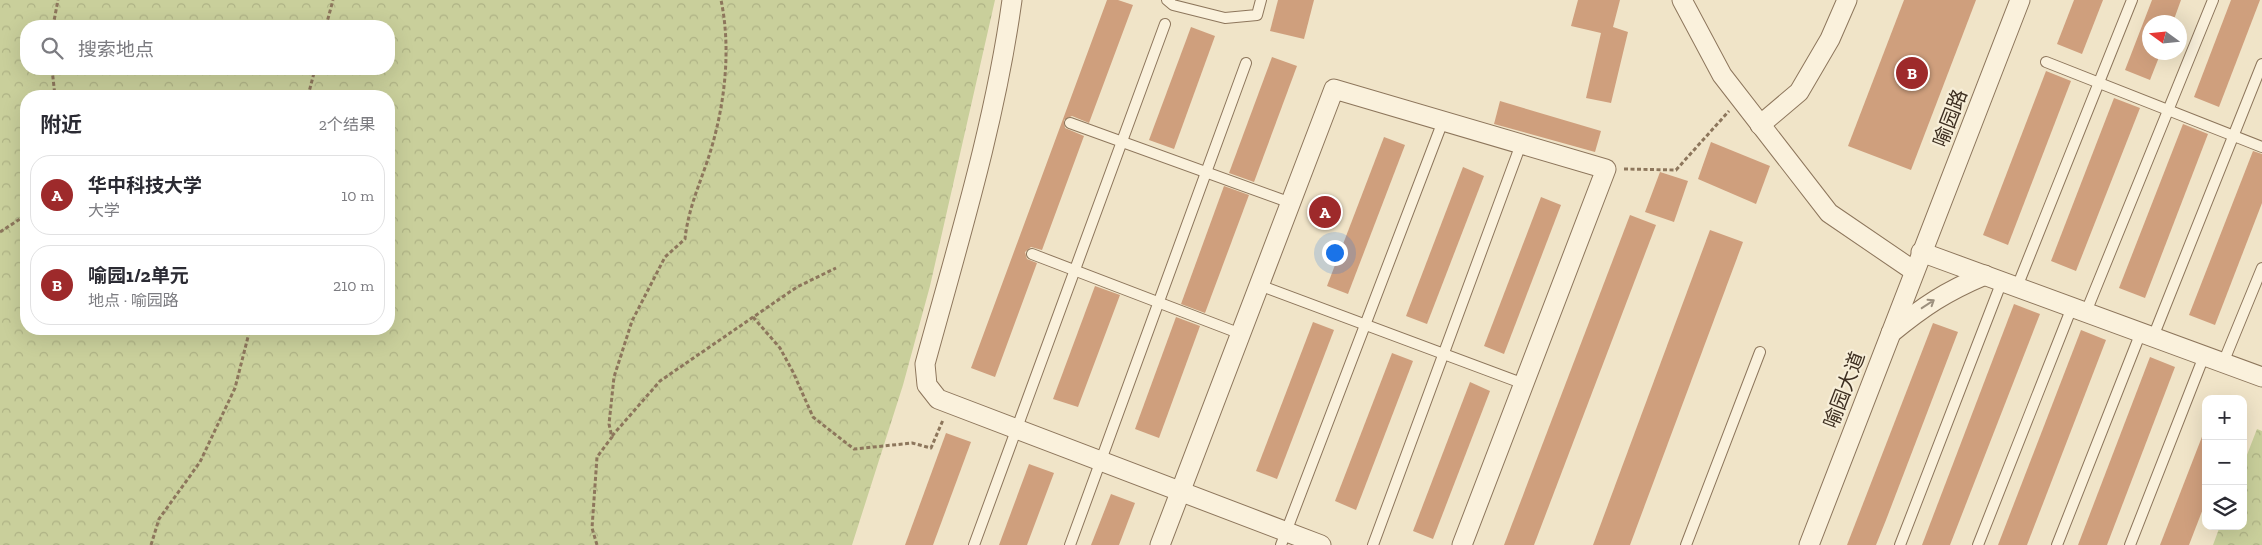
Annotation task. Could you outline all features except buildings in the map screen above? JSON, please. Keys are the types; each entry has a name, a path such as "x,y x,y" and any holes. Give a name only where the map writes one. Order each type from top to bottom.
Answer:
{"street":[{"path":"1012,0 1005,53 978,172 925,364 927,385 938,399 950,404 1181,492 1284,538 1321,545"},
{"path":"1682,0 1722,75 1829,213 1914,271"},
{"path":"1760,125 1799,92 1830,39 1847,0"},
{"name":"喻园路","path":"1921,252 2020,0"},
{"path":"1160,545 1334,89 1606,169 1462,545"},
{"path":"1921,252 2262,378"},
{"name":"喻园大道","path":"1809,545 1921,252"},
{"path":"1890,334 1921,308 1948,290 2001,281"}],"lane":[{"path":"1167,0 1173,5 1225,18 1257,15 1261,0"},
{"path":"1900,545 2001,281 2099,83 2132,0"},
{"path":"1978,545 2079,309 2168,110 2213,0"},
{"path":"974,545 1165,24"},
{"path":"2046,62 2262,147"},
{"path":"1070,545 1246,63"},
{"path":"2057,545 2234,136 2262,64"},
{"path":"1284,538 1443,121"},
{"path":"1070,123 1291,202"},
{"path":"1373,545 1521,144"},
{"path":"1032,254 1241,334"},
{"path":"2223,363 2262,268"},
{"path":"1259,285 1524,384"},
{"path":"1686,545 1760,352"},
{"path":"2130,545 2204,356"}],"path":[{"path":"54,20 58,0"},
{"path":"328,20 333,0"},
{"path":"612,437 609,424 614,377 632,321 665,257 685,239 687,215 707,160 723,99 725,30 720,0"},
{"path":"53,75 55,90"},
{"path":"310,90 314,75"},
{"path":"1606,169 1676,170 1741,99"},
{"path":"0,232 20,219"},
{"path":"597,545 592,528 598,457 612,437 660,381 798,287 836,268"},
{"path":"753,317 780,348 794,372 814,417 854,449 912,443 931,448 950,404"},
{"path":"152,545 159,519 200,462 235,388 248,335"}],"green space":[{"path":"0,0 995,0 930,286 903,385 852,545 0,545"},
{"path":"2257,429 2262,431 2262,545 2213,545 2219,530 2247,530 2247,455"}],"place":[{"name":"喻园1/2单元","path":"1912,73"},
{"name":"华中科技大学","path":"1325,212"}]}
